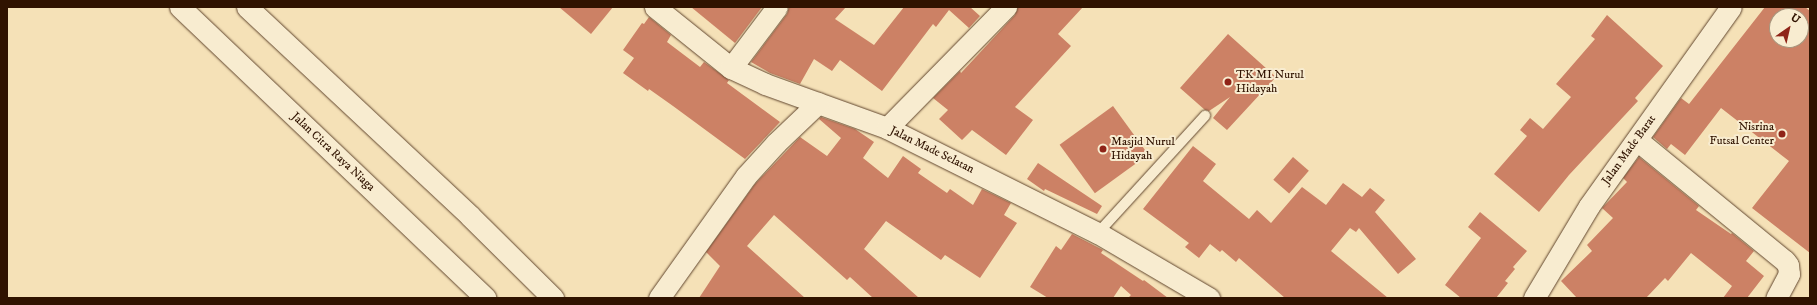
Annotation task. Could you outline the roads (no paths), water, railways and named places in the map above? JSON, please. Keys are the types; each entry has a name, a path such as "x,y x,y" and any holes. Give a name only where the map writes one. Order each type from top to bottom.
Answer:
{"street":[{"name":"Jalan Citra Raya Niaga","path":"180,7 486,298"},
{"path":"247,7 470,216 553,298"},
{"name":"Jalan Made Selatan","path":"655,7 731,68 766,84 887,128 1098,233 1209,298"},
{"path":"731,68 777,7"},
{"path":"887,128 1006,7"},
{"name":"Jalan Made Barat","path":"1534,298 1589,206 1731,7"},
{"path":"659,298 746,176 776,143 818,103"},
{"path":"1637,140 1785,261 1790,269 1789,274 1776,298"}],"lane":[{"path":"1098,233 1205,116"}],"place":[{"name":"TK MI Nurul Hidayah","path":"1228,82"},
{"name":"Nisrina Futsal Center","path":"1782,134"},
{"name":"Masjid Nurul Hidayah","path":"1103,149"}]}
